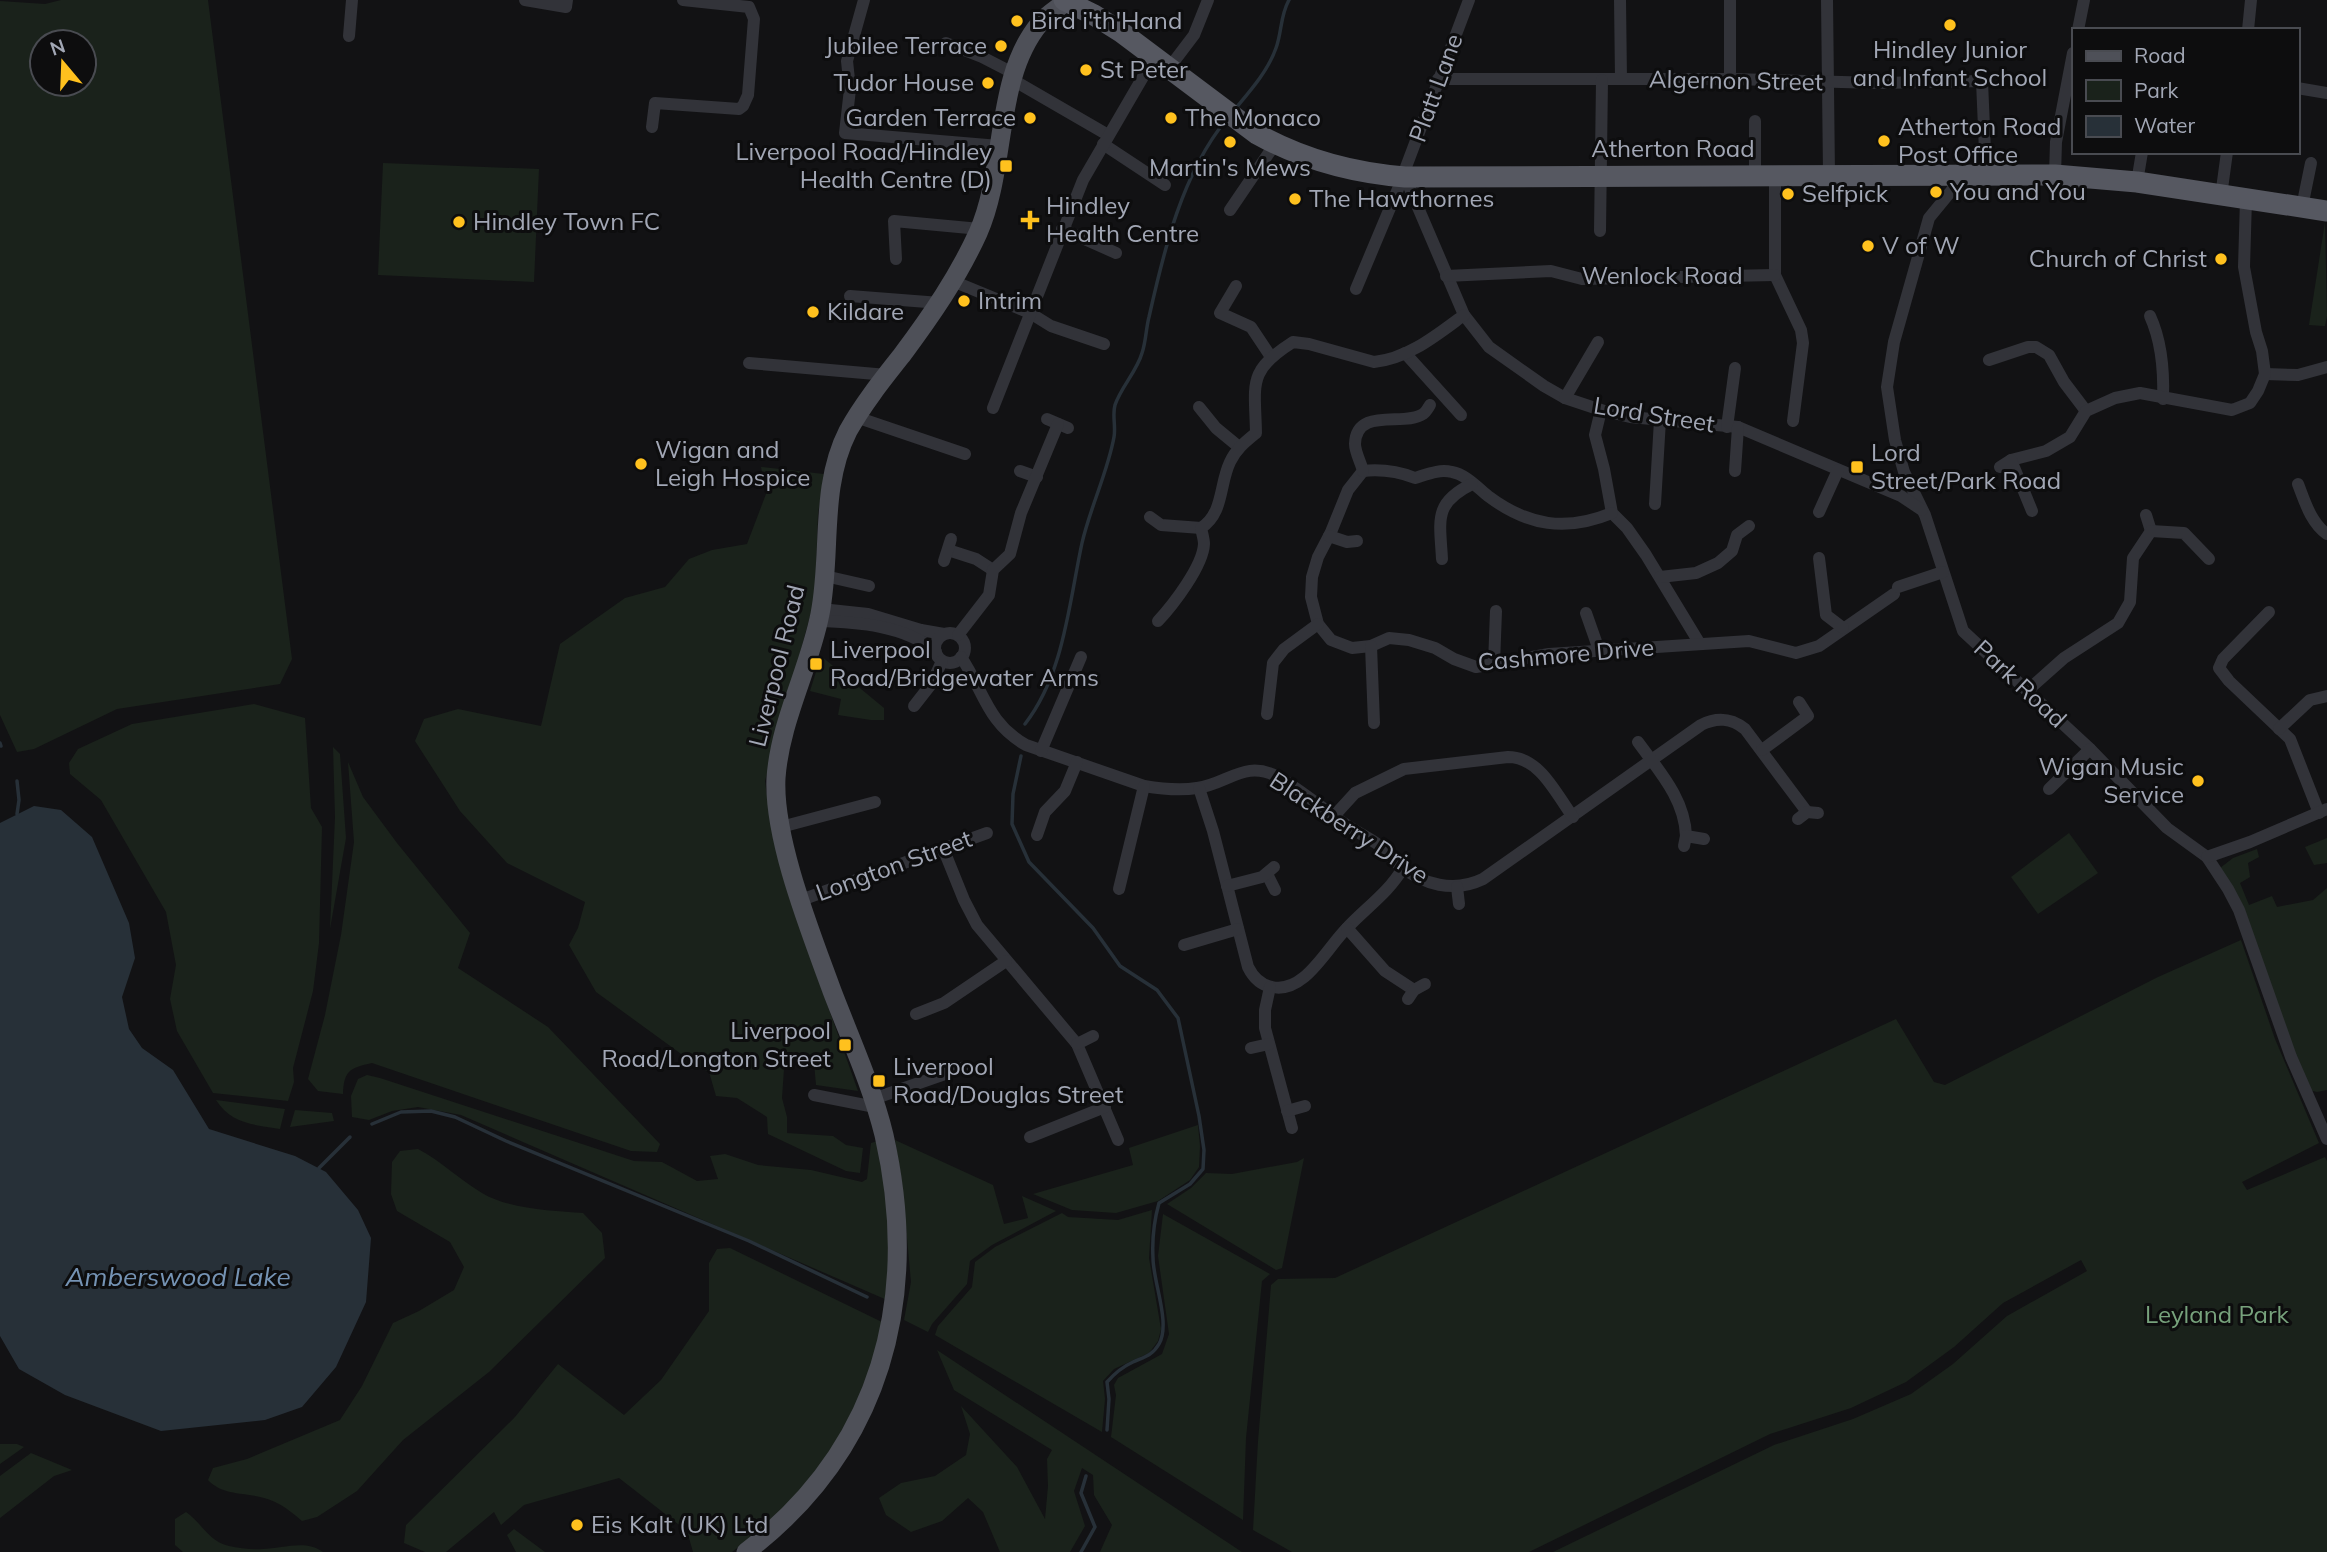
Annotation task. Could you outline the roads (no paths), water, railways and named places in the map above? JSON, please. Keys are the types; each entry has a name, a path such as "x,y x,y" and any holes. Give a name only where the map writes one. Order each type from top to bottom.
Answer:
{"highway":[{"name":"Atherton Road","path":"1066,0 1121,32 1275,144 1354,170 1405,177 2055,175 2137,182 2327,211"},
{"path":"1105,0 1112,19 1121,32"}],"main road":[{"name":"Liverpool Road","path":"746,1552 794,1511 836,1457 871,1392 887,1341 898,1283 898,1242 887,1149 874,1103 801,900 781,827 776,789 782,739 820,615 825,576 829,491 835,465 856,417 955,282 988,206 1014,77 1026,44 1041,21 1066,0"}],"street":[{"path":"349,36 350,0"},
{"path":"525,0 566,7 567,0"},
{"path":"655,103 733,110 739,109 746,102 754,19 749,7 683,0"},
{"path":"864,0 848,61 850,89 838,132 999,146"},
{"path":"1169,68 1194,35 1208,0"},
{"name":"Platt Lane","path":"1356,289 1405,177 1406,167 1469,0"},
{"path":"1620,0 1621,79"},
{"path":"1730,0 1730,79"},
{"path":"1827,0 1829,174"},
{"path":"2078,28 2084,0"},
{"path":"2248,28 2251,0"},
{"path":"946,43 982,57 1014,77 1105,139 1165,185"},
{"path":"2055,175 2056,142 2072,57"},
{"path":"993,408 1083,180 1147,70"},
{"name":"Algernon Street","path":"1438,79 1730,79 1829,83 1982,81 1986,175"},
{"path":"1600,231 1602,80"},
{"path":"2299,88 2327,93"},
{"path":"652,127 657,89"},
{"path":"1755,121 1765,175 1774,275 1801,330 1803,344 1793,421"},
{"path":"1230,210 1275,144"},
{"path":"2137,182 2142,154"},
{"path":"2221,196 2227,154"},
{"path":"2302,207 2311,163"},
{"name":"Park Road","path":"1958,174 1952,191 1930,218 1894,341 1887,387 1901,461 1923,512 1963,631 2090,749 2167,828 2207,857 2239,910 2291,1057 2327,1139"},
{"name":"Lord Street","path":"1405,177 1464,314 1489,347 1544,386 1565,398 1601,410 1660,420 1733,427 1901,496 1923,512"},
{"path":"2000,467 2011,460 2046,451 2070,437 2087,411 2115,398 2140,393 2232,410 2250,403 2265,374 2244,267 2246,199"},
{"path":"896,259 894,221 980,229"},
{"path":"1062,229 1116,253"},
{"name":"Wenlock Road","path":"1446,276 1551,271 1582,279 1774,275"},
{"path":"955,282 1030,313 1051,326 1104,344"},
{"path":"1237,286 1220,313 1251,327 1271,357"},
{"path":"850,296 940,303"},
{"path":"1150,517 1161,525 1201,528 1211,522 1229,463 1239,447 1256,433 1255,386 1260,368 1293,342 1374,362 1385,361 1429,341 1464,314"},
{"path":"2150,316 2156,330 2162,360 2163,399"},
{"path":"1565,398 1598,342"},
{"path":"1989,360 2028,347 2036,347 2049,355 2064,382 2087,411"},
{"path":"1405,353 1461,415"},
{"path":"749,363 887,375"},
{"path":"2265,374 2298,375 2327,366"},
{"path":"1735,368 1735,471"},
{"path":"1363,471 1355,443 1362,428 1378,418 1402,420 1423,414 1430,405"},
{"path":"1199,407 1216,428 1239,447"},
{"path":"1601,410 1595,435 1605,469 1612,513 1627,528 1660,577 1700,644"},
{"path":"856,417 965,454"},
{"path":"1655,504 1660,420"},
{"path":"958,635 989,595 993,570 1010,554 1021,513 1058,423"},
{"path":"2011,460 2032,511"},
{"path":"1267,714 1273,663 1284,649 1318,624 1311,597 1312,577 1318,557 1348,490 1363,471 1380,469 1415,478 1438,470 1456,472 1503,506 1537,521 1562,526 1591,522 1612,513"},
{"path":"1819,512 1838,470"},
{"path":"1020,471 1037,477"},
{"path":"1442,559 1440,516 1453,493 1472,484"},
{"path":"2298,484 2311,516 2327,534"},
{"path":"2146,515 2151,531"},
{"path":"1660,577 1696,573 1718,563 1732,551 1737,535 1749,526"},
{"path":"1158,621 1182,591 1197,565 1204,545 1201,528"},
{"path":"2151,531 2184,533 2209,559"},
{"path":"2027,691 2064,658 2118,623 2130,602 2133,558 2151,531"},
{"path":"1329,536 1347,542 1357,541"},
{"path":"948,550 976,559 993,570"},
{"path":"1819,558 1826,615 1843,628"},
{"name":"Cashmore Drive","path":"1318,624 1331,640 1352,648 1371,646 1389,638 1409,640 1476,667 1549,653 1749,641 1796,653 1819,646 1896,590 1943,572"},
{"path":"825,576 869,586"},
{"path":"1494,664 1496,611"},
{"path":"2207,857 2323,811 2290,739 2229,681 2219,668 2223,659 2269,612"},
{"path":"1586,613 1599,650"},
{"path":"868,614 921,630 958,635 964,643 961,657 950,663 922,641 820,615 868,614"},
{"path":"914,706 932,682 939,656 937,640 944,634"},
{"path":"1371,646 1374,723"},
{"name":"Blackberry Drive","path":"961,657 996,721 1013,738 1041,751 1144,786 1174,790 1199,788 1246,771 1259,770 1278,777 1377,844 1404,868 1434,884 1457,887 1483,879 1701,725 1715,719 1740,725 1762,750 1808,815"},
{"path":"1041,751 1081,657"},
{"path":"2279,729 2309,700 2327,696"},
{"path":"1762,750 1812,713 1799,702"},
{"path":"1638,742 1677,799 1684,817 1685,841 1703,839"},
{"path":"2049,789 2090,749"},
{"path":"1334,816 1355,793 1404,769 1531,756 1573,817"},
{"path":"1037,835 1045,812 1065,791 1077,762"},
{"path":"1119,889 1144,786"},
{"path":"1199,788 1251,973 1270,987 1284,988 1301,981 1347,928 1390,888 1404,868"},
{"path":"781,827 875,802"},
{"name":"Longton Street","path":"801,900 986,833"},
{"path":"943,848 970,912 986,937 1077,1044 1118,1140"},
{"path":"1227,886 1270,871 1275,890"},
{"name":"Blackberry Drive","path":"1457,887 1459,904"},
{"path":"1347,928 1385,971 1416,991"},
{"path":"1184,944 1238,929"},
{"path":"916,1014 944,1003 1006,961"},
{"path":"1270,987 1265,1017 1269,1044 1292,1128"},
{"path":"1077,1044 1093,1036"},
{"path":"1251,1048 1269,1044"},
{"path":"814,1095 874,1103 965,1068"},
{"path":"1287,1111 1305,1106"},
{"path":"1030,1137 1105,1107"}],"water":[{"name":"Amberswood Lake","path":"34,806 61,810 92,837 129,923 135,958 122,997 129,1029 142,1048 173,1070 209,1129 295,1156 326,1172 358,1210 371,1238 366,1302 336,1367 302,1407 265,1420 161,1431 65,1395 19,1369 0,1336 0,823"}],"waterway":[{"path":"1235,109 1273,56 1289,0"},
{"path":"1025,724 1049,683 1057,661 1082,543 1111,450 1115,405 1142,353 1168,239 1186,188 1211,141 1226,120"},
{"path":"1021,756 1013,794 1012,824 1029,862 1093,928 1120,966 1157,990 1178,1018 1204,1150 1203,1169 1190,1184 1159,1203 1153,1251 1162,1314 1162,1335 1154,1351 1122,1368 1107,1382 1107,1430"},
{"path":"17,781 17,814"},
{"path":"372,1124 401,1112 431,1111 455,1117 506,1141 749,1241 867,1297"},
{"path":"319,1168 350,1137"},
{"path":"1081,1552 1095,1527 1081,1493 1086,1476"}],"place":[{"name":"Bird i'th'Hand","path":"1017,21"},
{"name":"Hindley Junior and Infant School","path":"1950,25"},
{"name":"Jubilee Terrace","path":"1001,46"},
{"name":"St Peter","path":"1086,70"},
{"name":"Tudor House","path":"988,83"},
{"name":"Garden Terrace","path":"1030,118"},
{"name":"The Monaco","path":"1171,118"},
{"name":"Atherton Road Post Office","path":"1884,141"},
{"name":"Martin's Mews","path":"1230,142"},
{"name":"Liverpool Road/Hindley Health Centre (D)","path":"1006,166"},
{"name":"You and You","path":"1936,192"},
{"name":"Selfpick","path":"1788,194"},
{"name":"The Hawthornes","path":"1295,199"},
{"name":"Hindley Health Centre","path":"1030,220"},
{"name":"Hindley Town FC","path":"459,222"},
{"name":"V of W","path":"1868,246"},
{"name":"Church of Christ","path":"2221,259"},
{"name":"Intrim","path":"964,301"},
{"name":"Kildare","path":"813,312"},
{"name":"Wigan and Leigh Hospice","path":"641,464"},
{"name":"Lord Street/Park Road","path":"1857,467"},
{"name":"Liverpool Road/Bridgewater Arms","path":"816,664"},
{"name":"Wigan Music Service","path":"2198,781"},
{"name":"Liverpool Road/Longton Street","path":"845,1045"},
{"name":"Liverpool Road/Douglas Street","path":"879,1081"},
{"name":"Eis Kalt (UK) Ltd","path":"577,1525"}],"park label":[{"name":"Leyland Park","path":"2217,1315"}]}
